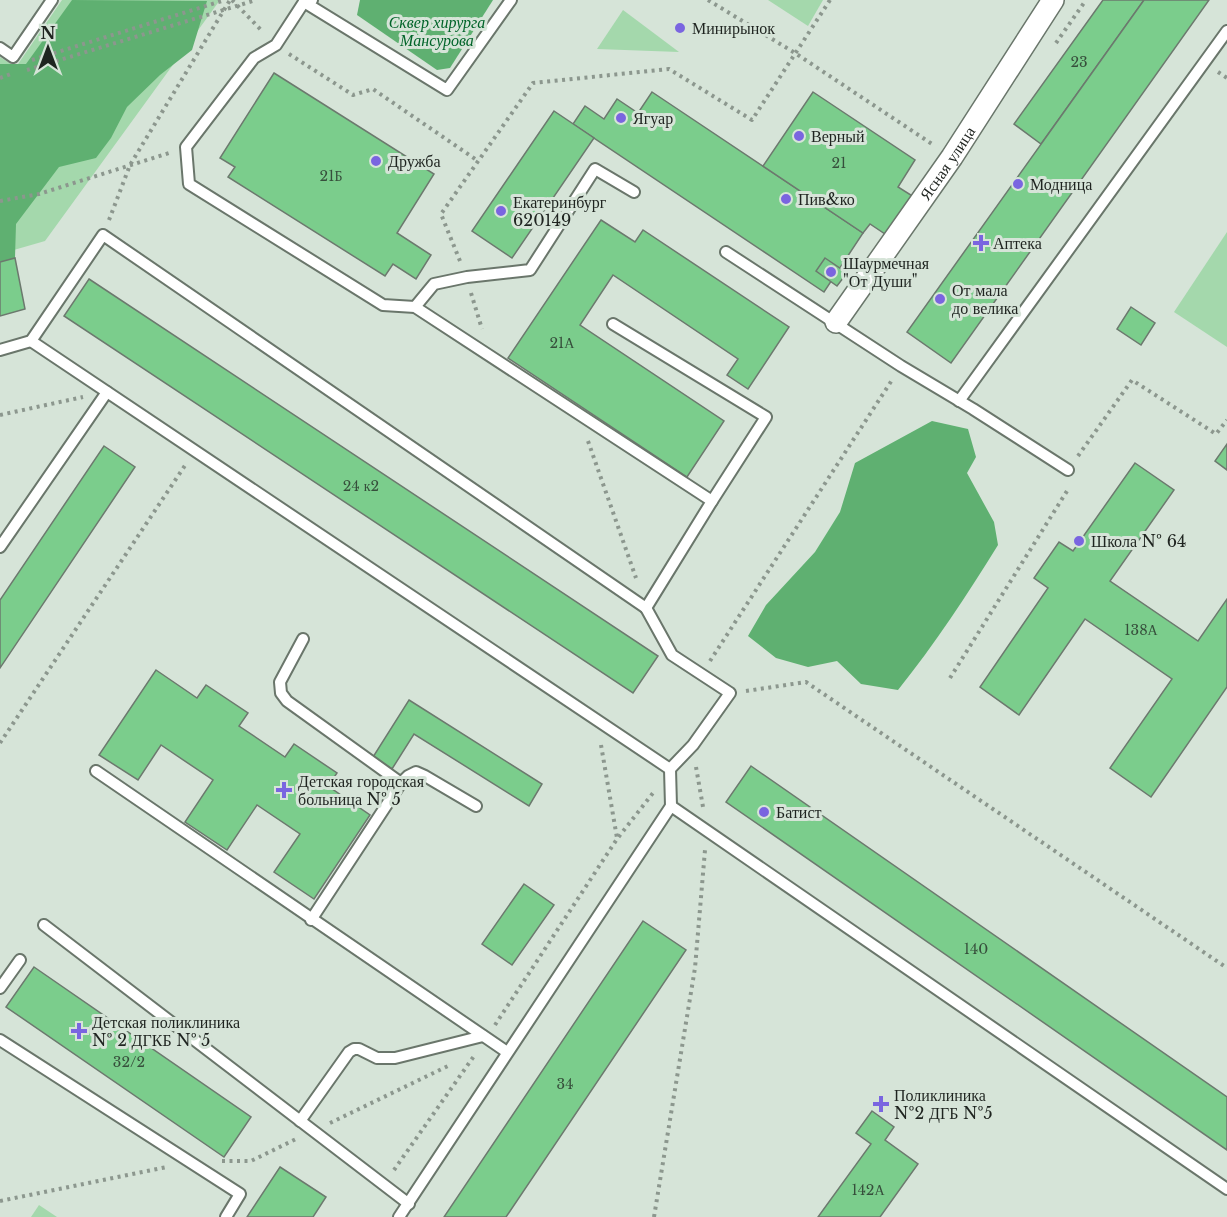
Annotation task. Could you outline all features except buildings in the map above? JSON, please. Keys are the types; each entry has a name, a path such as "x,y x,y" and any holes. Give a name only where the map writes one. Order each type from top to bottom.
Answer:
{"street":[{"name":"Ясная улица","path":"836,322 952,157 1053,0"}],"lane":[{"path":"0,48 13,57 52,0"},
{"path":"511,0 447,90 308,1 276,45 254,58 186,147 189,184 383,304 415,307 712,501"},
{"path":"959,401 1227,31"},
{"path":"415,307 434,284 466,277 530,270 595,169 634,192"},
{"path":"0,350 31,340 103,235 646,608 672,655 730,693 693,745 670,770 671,806 399,1217"},
{"path":"726,252 900,366 1068,470"},
{"path":"613,324 765,417 646,608"},
{"path":"31,340 670,770"},
{"path":"0,547 107,392"},
{"path":"303,639 280,682 282,693 287,701 401,783"},
{"path":"96,771 507,1052"},
{"path":"311,920 401,783 408,776 416,772 476,806"},
{"path":"671,806 1227,1189"},
{"path":"44,925 409,1204"},
{"path":"0,988 20,960"},
{"path":"300,1121 349,1052 354,1049 377,1058 395,1058 485,1037"},
{"path":"0,1040 240,1194 226,1217"}],"path":[{"path":"22,63 225,0"},
{"path":"103,235 130,165 231,0 276,45 353,95 373,89 478,161"},
{"path":"0,78 256,0"},
{"path":"708,0 795,53 952,157"},
{"path":"490,356 466,277 441,214 533,83 669,69 752,120 830,0"},
{"path":"0,201 39,194 186,147"},
{"path":"702,675 900,366"},
{"path":"950,678 1066,491 1068,470 1132,380 1216,434 1227,420"},
{"path":"0,415 107,392"},
{"path":"579,415 646,608"},
{"path":"0,743 195,451"},
{"path":"730,693 806,682 1227,968"},
{"path":"596,719 617,838"},
{"path":"654,1217 695,968 706,830 693,745"},
{"path":"485,1037 617,838 670,770"},
{"path":"384,1185 477,1052 467,1057"},
{"path":"0,1201 190,1162 251,1161 456,1062"}],"green space":[{"path":"62,0 220,0 45,241 0,254 0,57 16,67"},
{"path":"72,0 207,1 192,50 160,75 127,107 111,138 96,158 59,167 16,224 15,258 0,262 0,64 26,64"},
{"name":"Сквер хирурга Мансурова","path":"360,0 493,0 450,68 437,70 357,15"},
{"path":"768,0 823,0 808,26"},
{"path":"623,10 679,52 597,49"},
{"path":"1227,232 1227,347 1174,312"},
{"path":"932,421 968,429 976,457 967,473 994,522 998,545 962,601 898,690 861,684 837,661 808,667 776,658 748,636 766,605 815,552 840,512 855,463"},
{"path":"39,1205 57,1217 31,1217"}],"place":[{"name":"Минирынок","path":"680,28"},
{"name":"Ягуар","path":"621,118"},
{"name":"Верный","path":"799,136"},
{"name":"Дружба","path":"376,161"},
{"name":"Модница","path":"1018,184"},
{"name":"Пив&ко","path":"786,199"},
{"name":"Екатеринбург 620149","path":"501,211"},
{"name":"Аптека","path":"981,243"},
{"name":"Шаурмечная \"От Души\"","path":"831,272"},
{"name":"От мала до велика","path":"940,299"},
{"name":"Школа № 64","path":"1079,541"},
{"name":"Детская городская больница № 5","path":"284,790"},
{"name":"Батист","path":"764,812"},
{"name":"Детская поликлиника № 2 ДГКБ № 5","path":"79,1031"},
{"name":"Поликлиника №2 ДГБ №5","path":"881,1104"}]}
